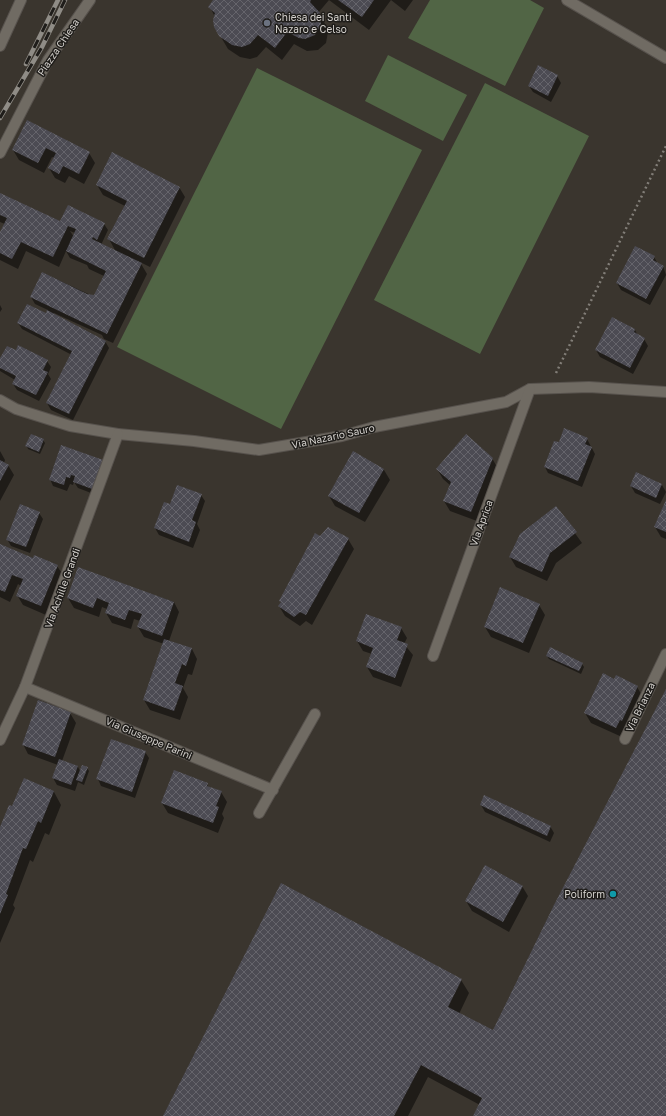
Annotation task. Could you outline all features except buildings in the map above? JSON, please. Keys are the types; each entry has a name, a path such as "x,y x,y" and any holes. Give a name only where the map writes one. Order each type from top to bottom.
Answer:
{"street":[{"path":"0,46 21,0"},
{"name":"Piazza Chiesa","path":"0,153 28,96 48,60 90,0"},
{"path":"567,0 666,58"},
{"name":"Via Nazario Sauro","path":"0,400 16,409 70,426 118,434 194,441 259,450 342,436 374,427 506,402 530,389 589,387 666,392"},
{"name":"Via Aprica","path":"433,656 530,389"},
{"name":"Via Achille Grandi","path":"0,740 25,687 118,434"},
{"name":"Via Brianza","path":"625,739 666,654"},
{"name":"Via Giuseppe Parini","path":"25,687 273,790"},
{"path":"259,813 315,714"}],"path":[{"path":"548,388 666,146"}],"green space":[{"path":"430,0 530,0 544,8 505,86 408,38"},
{"path":"388,55 467,95 443,141 365,101"},
{"path":"257,68 422,150 281,429 117,347"},
{"path":"485,83 589,136 480,354 374,300"}],"railway":[{"path":"26,64 58,0"},
{"path":"0,118 42,47 65,0"}],"place":[{"name":"Chiesa dei Santi Nazaro e Celso","path":"267,23"},
{"name":"Poliform","path":"613,894"}]}
